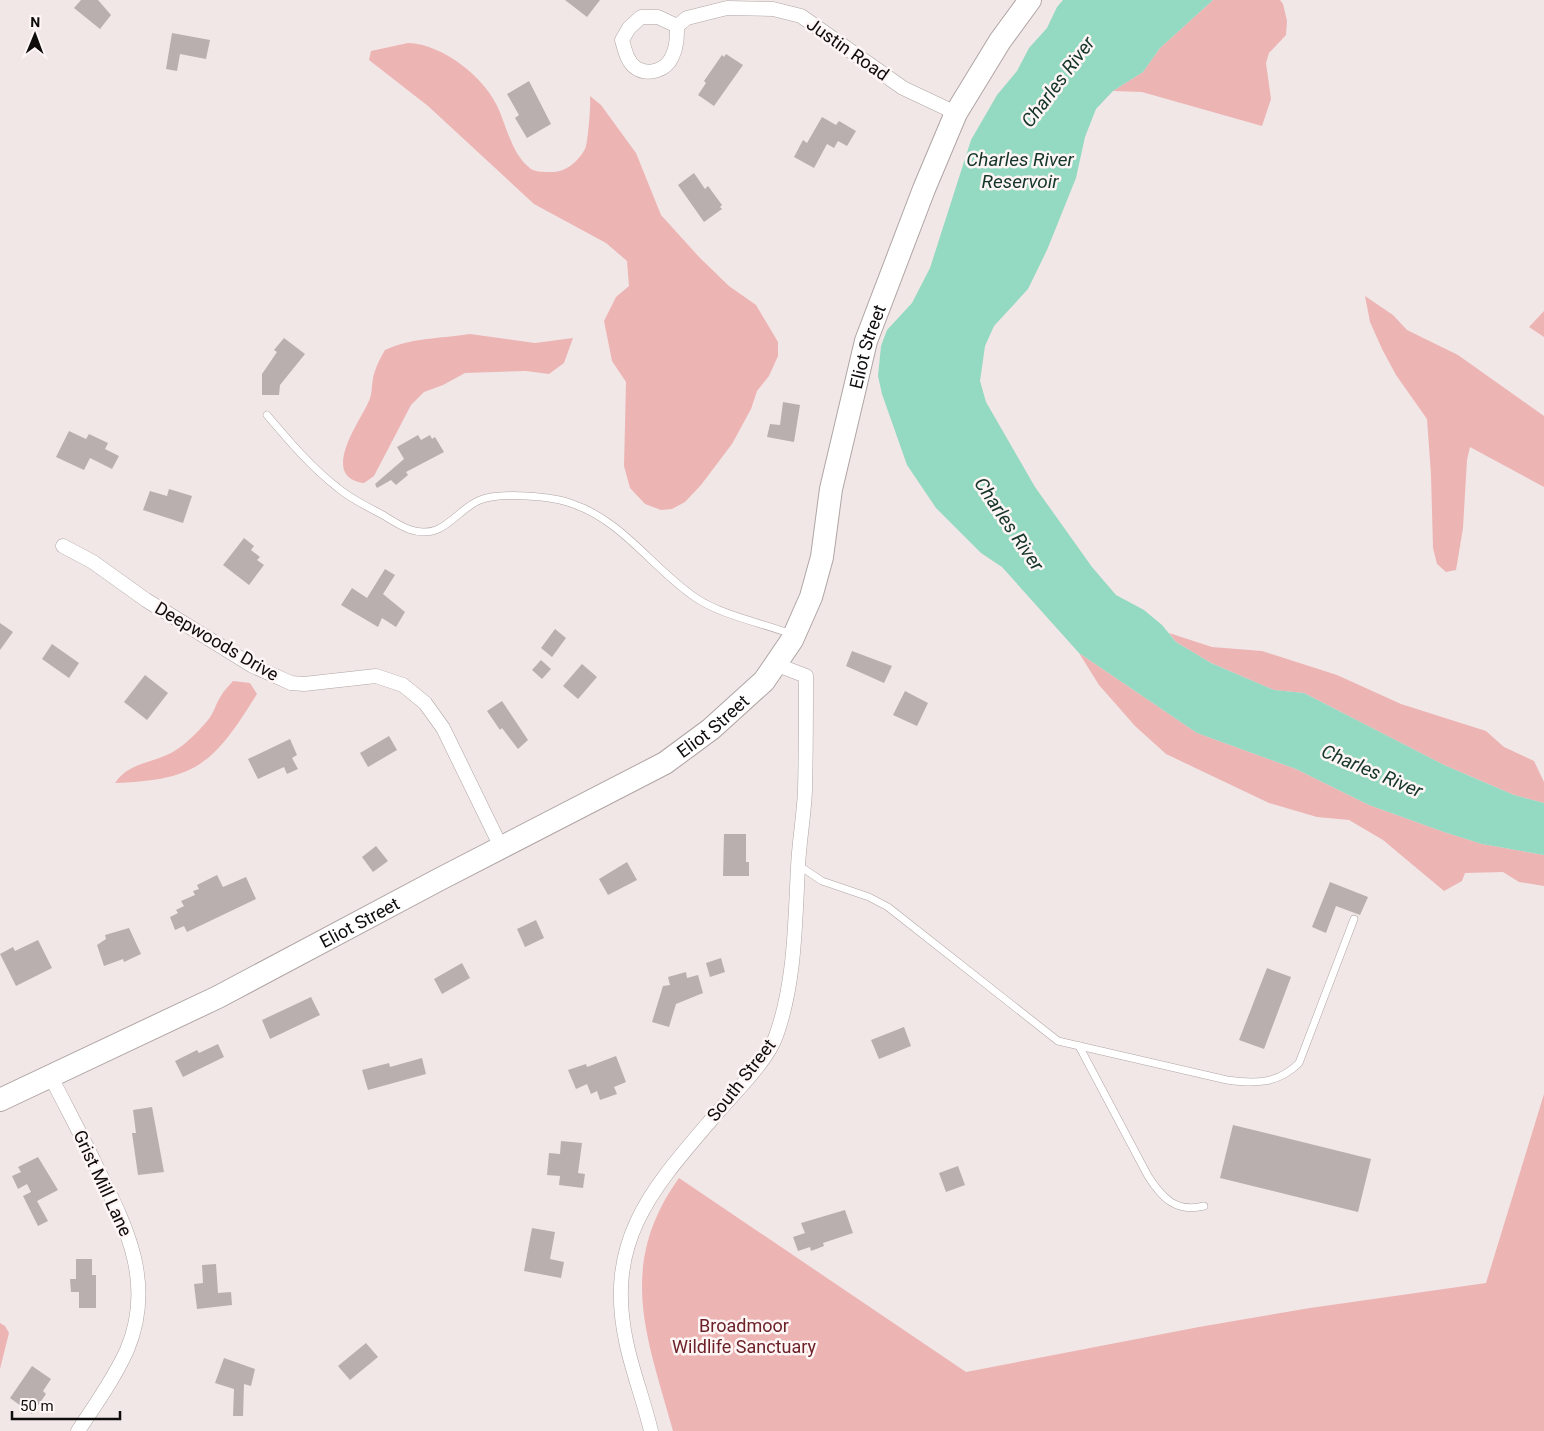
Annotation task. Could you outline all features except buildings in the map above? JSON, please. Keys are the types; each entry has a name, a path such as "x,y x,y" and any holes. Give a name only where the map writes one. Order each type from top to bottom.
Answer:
{"main road":[{"name":"Eliot Street","path":"0,1100 218,997 500,847 666,763 711,729 757,687 794,635 811,597 822,557 831,489 866,341 956,113 1000,41 1030,0"}],"street":[{"name":"Justin Road","path":"677,26 687,18 727,8 773,9 801,16 903,88 956,113"},
{"path":"641,17 658,17 677,26 677,43 672,57 664,68 652,72 636,67 626,55 622,40 629,28 641,17"},
{"name":"Deepwoods Drive","path":"63,546 93,562 146,600 253,666 291,683 304,684 376,676 403,685 425,703 442,728 500,847"},
{"name":"South Street","path":"651,1431 626,1342 620,1305 623,1264 630,1239 646,1201 754,1069 775,1039 784,1010 790,979 805,792 806,676 775,664"},
{"name":"Grist Mill Lane","path":"50,1075 125,1224 136,1258 139,1286 137,1315 128,1348 113,1377 78,1431"}],"lane":[{"path":"267,415 298,452 338,489 406,528 422,532 436,530 479,500 496,497 543,498 572,503 593,513 617,529 696,598 719,609 794,635"},
{"path":"798,865 822,881 869,897 888,907 1058,1041 1248,1083 1278,1078 1288,1074 1299,1063 1354,919"},
{"path":"1078,1046 1148,1176 1160,1194 1168,1201 1191,1209 1204,1206"}],"green space":[{"path":"1213,0 1280,0 1283,4 1287,21 1286,35 1269,53 1266,63 1271,99 1262,126 1142,92 1113,91 1143,72 1160,48"},
{"path":"408,43 435,49 449,56 474,75 493,98 515,150 525,164 535,171 561,171 575,162 582,154 587,140 590,96 601,105 636,153 661,215 700,258 729,286 756,305 778,342 778,356 769,376 757,391 751,409 732,444 701,485 685,502 672,509 661,510 645,504 630,488 624,466 626,382 612,361 604,321 616,297 629,286 627,261 606,243 534,204 428,106 369,60 371,51"},
{"path":"1365,296 1393,315 1407,330 1458,355 1544,416 1544,487 1470,447 1467,460 1463,528 1456,570 1446,572 1437,564 1433,548 1427,419 1396,375 1382,349 1370,322"},
{"path":"1544,311 1544,337 1529,327"},
{"path":"470,334 535,343 573,338 564,363 549,374 526,371 465,373 443,385 424,392 411,405 374,476 364,483 351,479 344,471 343,460 346,448 369,401 374,375 385,350 416,341"},
{"path":"1169,633 1212,647 1262,651 1337,675 1401,704 1486,731 1504,747 1534,761 1544,782 1544,803 1514,795 1444,765 1304,693 1274,690 1211,663 1176,642"},
{"path":"1079,653 1197,733 1296,769 1369,805 1444,832 1482,844 1544,855 1544,886 1519,882 1503,872 1465,873 1462,881 1444,891 1383,840 1349,820 1317,817 1269,803 1166,754 1135,726 1099,685"},
{"path":"233,681 250,683 257,694 242,718 215,752 185,772 166,778 115,783 120,776 133,767 171,753 186,742 208,720 222,694"},
{"name":"Broadmoor Wildlife Sanctuary","path":"1544,1094 1544,1431 673,1431 647,1333 643,1302 643,1272 648,1241 660,1210 679,1178 966,1372 1199,1327 1310,1308 1486,1283"},
{"path":"0,1323 5,1326 9,1333 0,1369"}],"water":[{"name":"Charles River Reservoir","path":"1063,0 1213,0 1160,48 1143,72 1113,91 1096,109 1085,137 1076,178 1047,250 1028,289 994,326 985,346 980,381 986,402 1035,487 1092,567 1116,595 1144,610 1162,625 1176,642 1211,663 1274,690 1304,693 1444,765 1514,795 1544,803 1544,855 1482,844 1444,832 1369,805 1296,769 1197,733 1079,653 1002,567 981,553 936,508 907,465 882,394 878,376 881,346 887,330 912,303 930,268 971,140 997,95 1017,71 1029,48 1047,28 1057,7"}],"water label":[{"name":"Charles River","path":"1058,82"},
{"name":"Charles River","path":"1009,524"},
{"name":"Charles River","path":"1372,771"}]}
